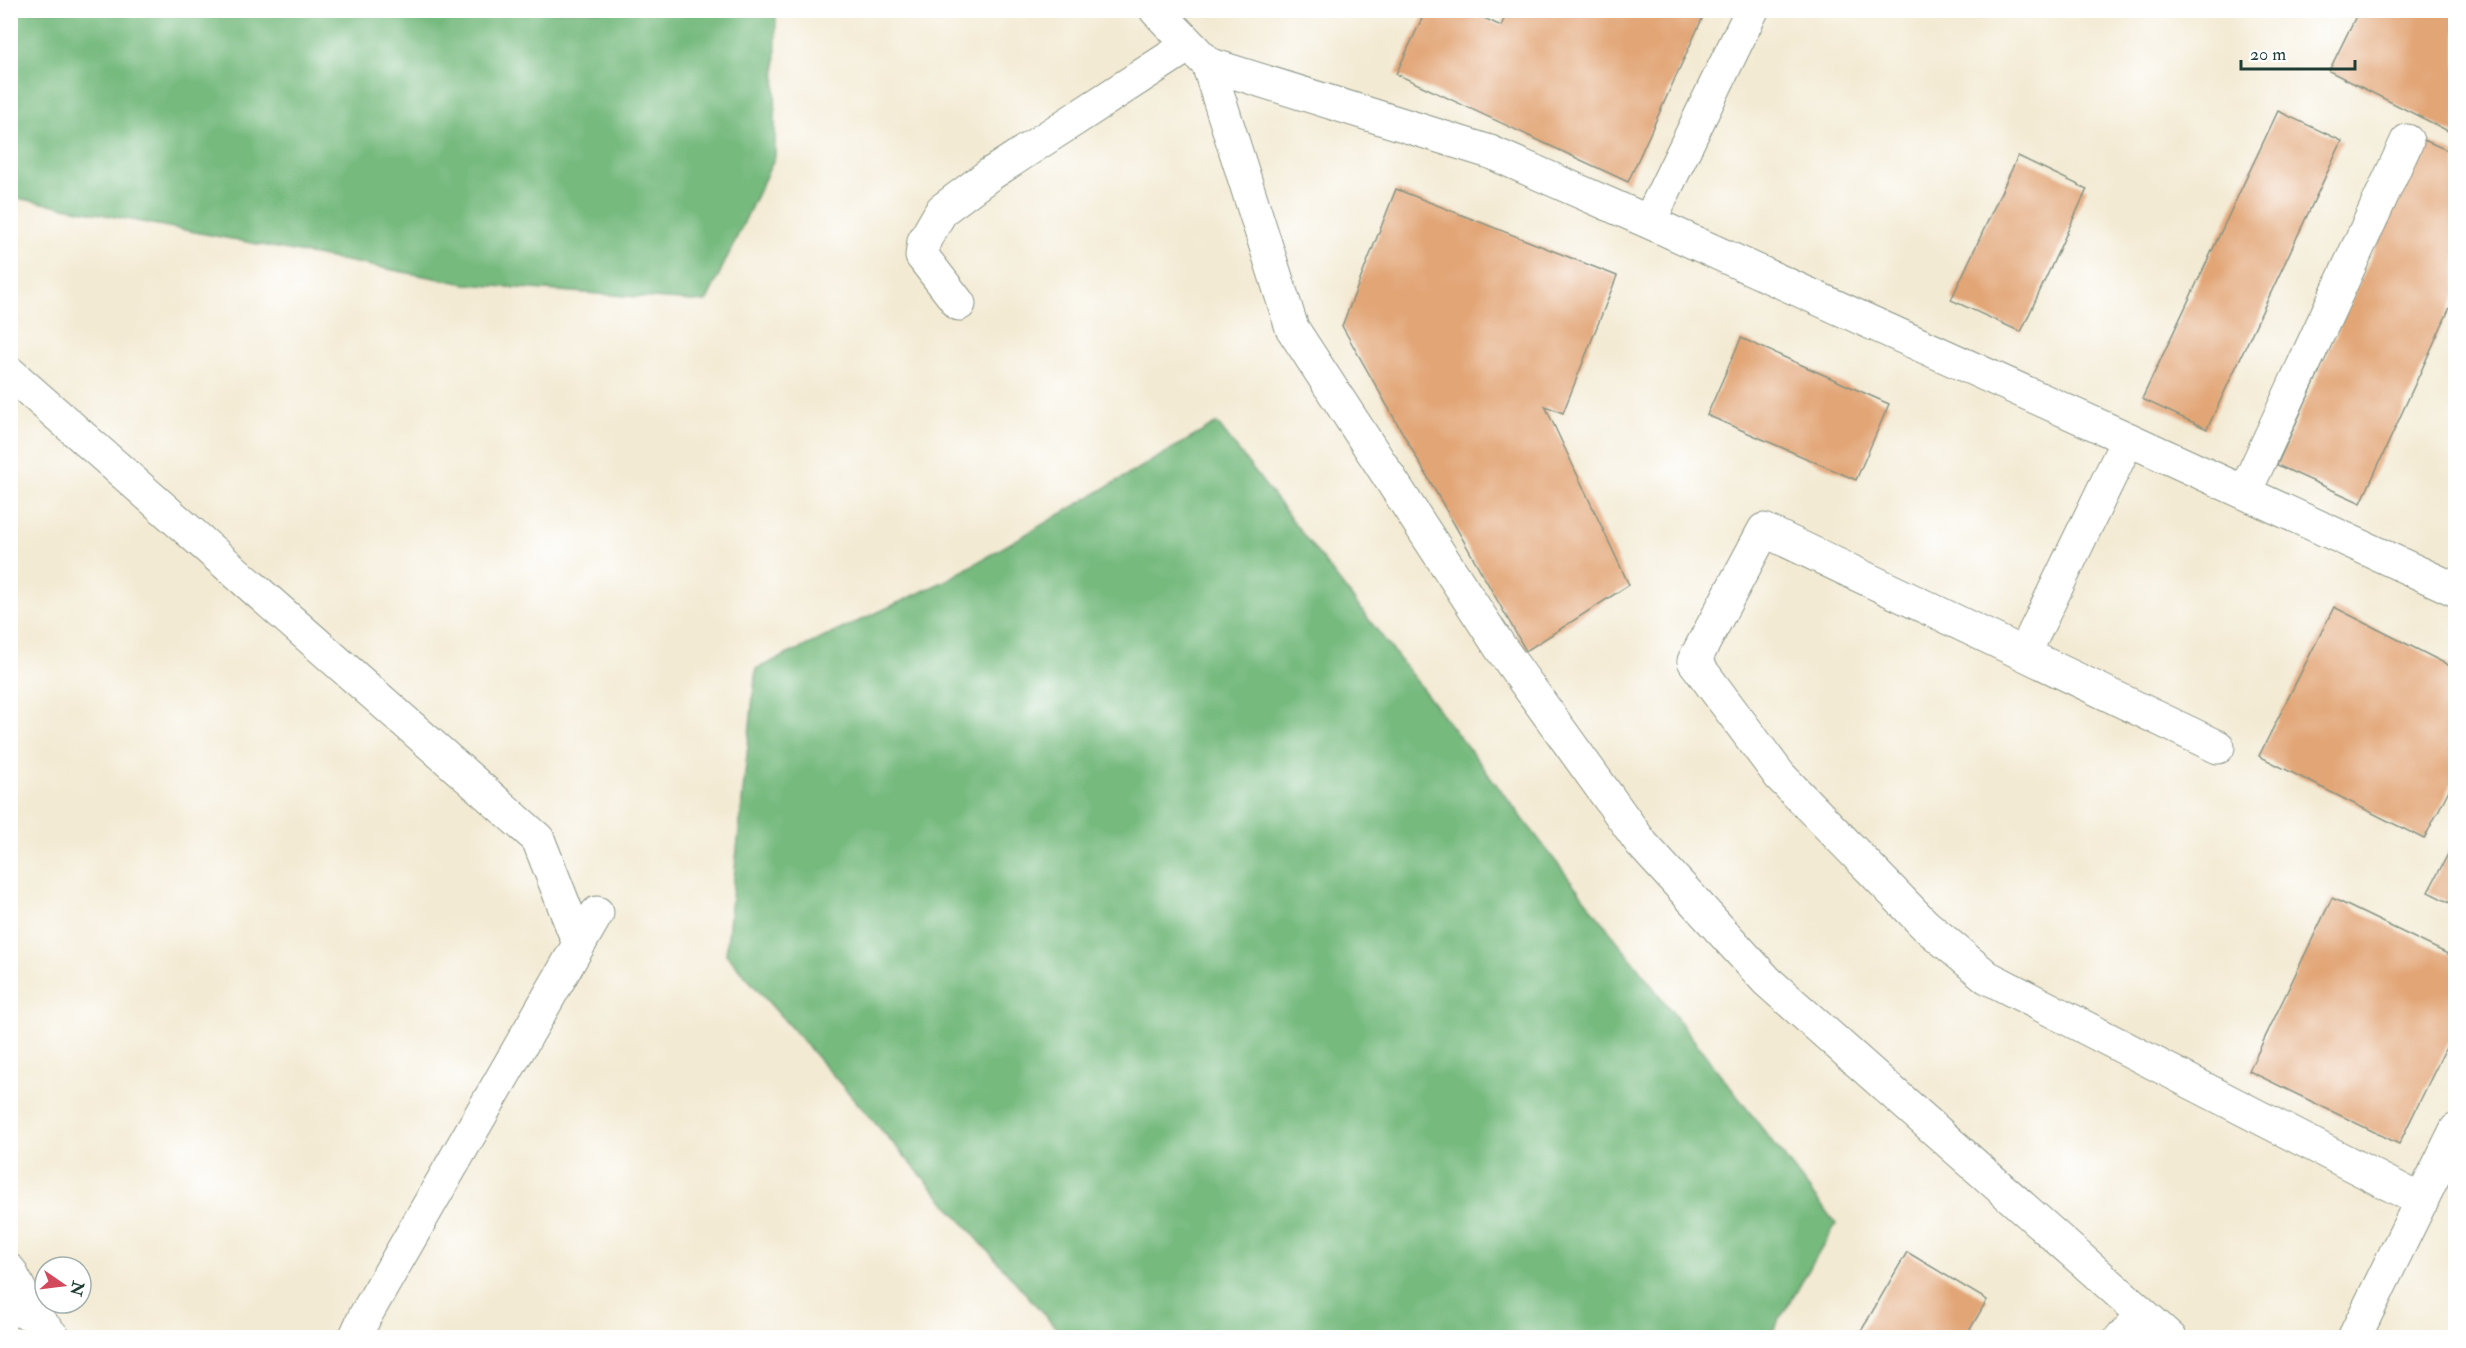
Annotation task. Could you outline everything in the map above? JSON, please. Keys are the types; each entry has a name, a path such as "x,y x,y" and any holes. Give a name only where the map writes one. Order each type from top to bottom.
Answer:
{"street":[{"path":"1156,10 1199,54 1292,328 1500,647 1642,844 1767,981 2170,1338"},
{"path":"1649,222 1752,10"},
{"path":"959,304 922,256 924,241 942,210 989,175 1199,54 1490,152 2245,492 2456,590"},
{"path":"2245,492 2407,141"},
{"path":"10,374 538,839 578,942"},
{"path":"2024,654 2128,439"},
{"path":"2218,747 1764,530 1694,661 1780,776 1926,924 1987,977 2422,1201"},
{"path":"355,1338 370,1306 578,942 597,913"},
{"path":"2354,1338 2456,1130"},
{"path":"10,1271 32,1320"},
{"path":"2121,1338 2144,1315"}],"green space":[{"path":"10,11 776,11 775,157 706,302 466,284 11,197"},
{"path":"1217,423 1836,1224 1769,1337 1064,1337 726,954 756,669 947,580"}],"building":[{"path":"1426,10 1467,10 1501,26 1508,10 1706,10 1628,182 1396,74"},
{"path":"2359,10 2456,10 2456,135 2329,71"},
{"path":"2278,111 2342,141 2207,429 2142,399"},
{"path":"2424,140 2456,154 2456,294 2361,503 2277,465"},
{"path":"2018,156 2087,189 2021,332 1951,300"},
{"path":"1396,189 1617,276 1563,413 1545,406 1629,585 1526,651 1342,326"},
{"path":"1741,338 1889,404 1856,480 1707,415"},
{"path":"2334,607 2456,669 2456,776 2424,839 2259,756"},
{"path":"2456,839 2456,906 2428,892"},
{"path":"2332,898 2456,958 2456,1027 2399,1144 2249,1071"},
{"path":"1907,1252 1987,1300 1965,1338 1857,1338"}]}
